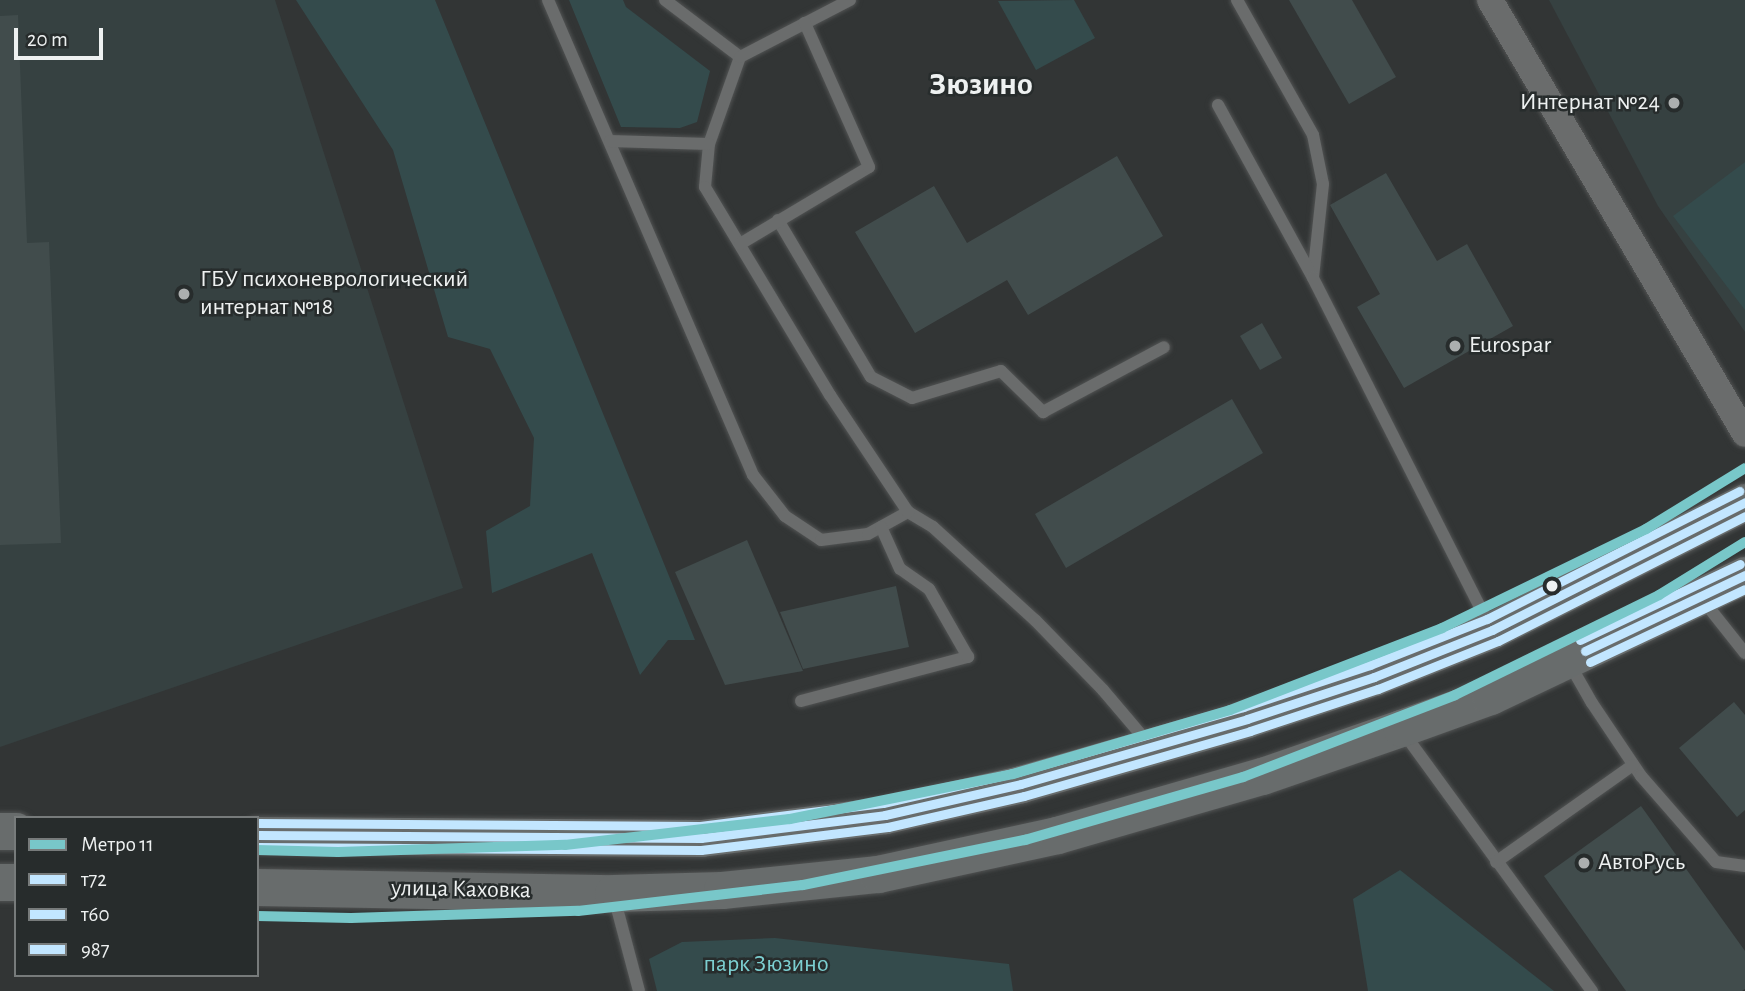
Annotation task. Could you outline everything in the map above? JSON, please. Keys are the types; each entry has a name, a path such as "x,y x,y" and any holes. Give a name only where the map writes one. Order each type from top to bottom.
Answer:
{"main road":[{"path":"259,835 687,838 885,815 1021,784 1152,747 1362,681 1492,631 1745,502"},
{"name":"улица Каховка","path":"259,887 613,893 722,890 878,874 1057,835 1262,776 1490,696 1745,575"}],"street":[{"path":"1490,0 1745,433"}],"lane":[{"path":"548,0 753,475 785,516 821,540 868,534 908,512"},
{"path":"665,0 740,57"},
{"path":"850,0 740,57 709,144 705,187 830,395 908,512 933,527 1035,620 1103,690 1152,747"},
{"path":"1237,0 1313,135 1323,184 1313,278"},
{"path":"740,244 869,167 805,23"},
{"path":"1218,105 1313,278 1492,631"},
{"path":"610,141 709,144"},
{"path":"778,220 871,377 912,398 1001,371 1043,412 1164,347"},
{"path":"801,701 968,656 929,589 900,569 881,527"},
{"path":"1700,596 1745,653"},
{"path":"1568,660 1633,765 1716,862 1745,866"},
{"path":"1401,728 1592,991"},
{"path":"1496,862 1633,765"},
{"path":"613,893 639,991"}],"shaded area":[{"name":"ГБУ психоневрологический интернат №18","path":"0,0 275,0 463,588 0,747"},
{"name":"Интернат №24","path":"1549,0 1745,0 1745,332 1658,206"}],"green space":[{"path":"296,0 435,0 695,640 668,640 640,675 592,553 492,593 486,531 530,506 534,438 490,349 448,337 393,150"},
{"path":"569,0 623,0 626,7 710,71 697,122 680,128 621,127"},
{"path":"1074,0 1095,38 1036,70 998,1"},
{"path":"1745,162 1745,310 1673,216"},
{"path":"1400,870 1554,991 1368,991 1353,899"},
{"name":"парк Зюзино","path":"775,938 1009,964 1013,991 657,991 649,959 682,942"}],"building":[{"path":"1289,0 1352,0 1396,77 1349,104"},
{"path":"18,15 27,243 49,242 61,543 0,545 0,16"},
{"path":"1117,156 1163,236 1028,315 1007,280 915,333 855,232 934,186 967,243"},
{"path":"1386,173 1437,261 1467,244 1513,326 1404,388 1357,307 1380,294 1330,205"},
{"path":"1262,323 1282,358 1260,370 1240,336"},
{"path":"1232,399 1263,453 1066,568 1035,514"},
{"path":"747,540 803,671 725,685 675,572"},
{"path":"896,586 909,647 803,669 780,612"},
{"path":"1734,702 1745,715 1745,810 1737,817 1679,748"},
{"path":"1641,806 1745,951 1745,989 1742,991 1626,991 1544,876"}],"metro line":[{"name":"11","path":"259,850 338,852 565,845 790,819 1013,774 1230,710 1442,628 1646,529 1745,468"},
{"name":"11","path":"259,916 351,918 578,911 803,885 1025,840 1243,777 1455,695 1659,595 1745,542"}],"transit line":[{"name":"987","path":"259,823 700,826 883,803 1018,772 1243,707 1370,665 1487,619 1739,491"},
{"name":"т72","path":"259,835 701,838 885,815 1021,784 1247,719 1374,677 1492,630 1745,502"},
{"name":"т60","path":"259,847 701,850 888,827 1024,796 1250,731 1378,689 1498,641 1745,516"},
{"name":"987","path":"1580,640 1740,564"},
{"name":"т72","path":"1585,651 1745,575"},
{"name":"т60","path":"1590,662 1745,589"}],"place":[{"name":"Интернат №24","path":"1674,103"},
{"name":"ГБУ психоневрологический интернат №18","path":"184,294"},
{"name":"Eurospar","path":"1455,346"},
{"name":"АвтоРусь","path":"1584,863"}],"district":[{"name":"Зюзино","path":"981,84"}]}
